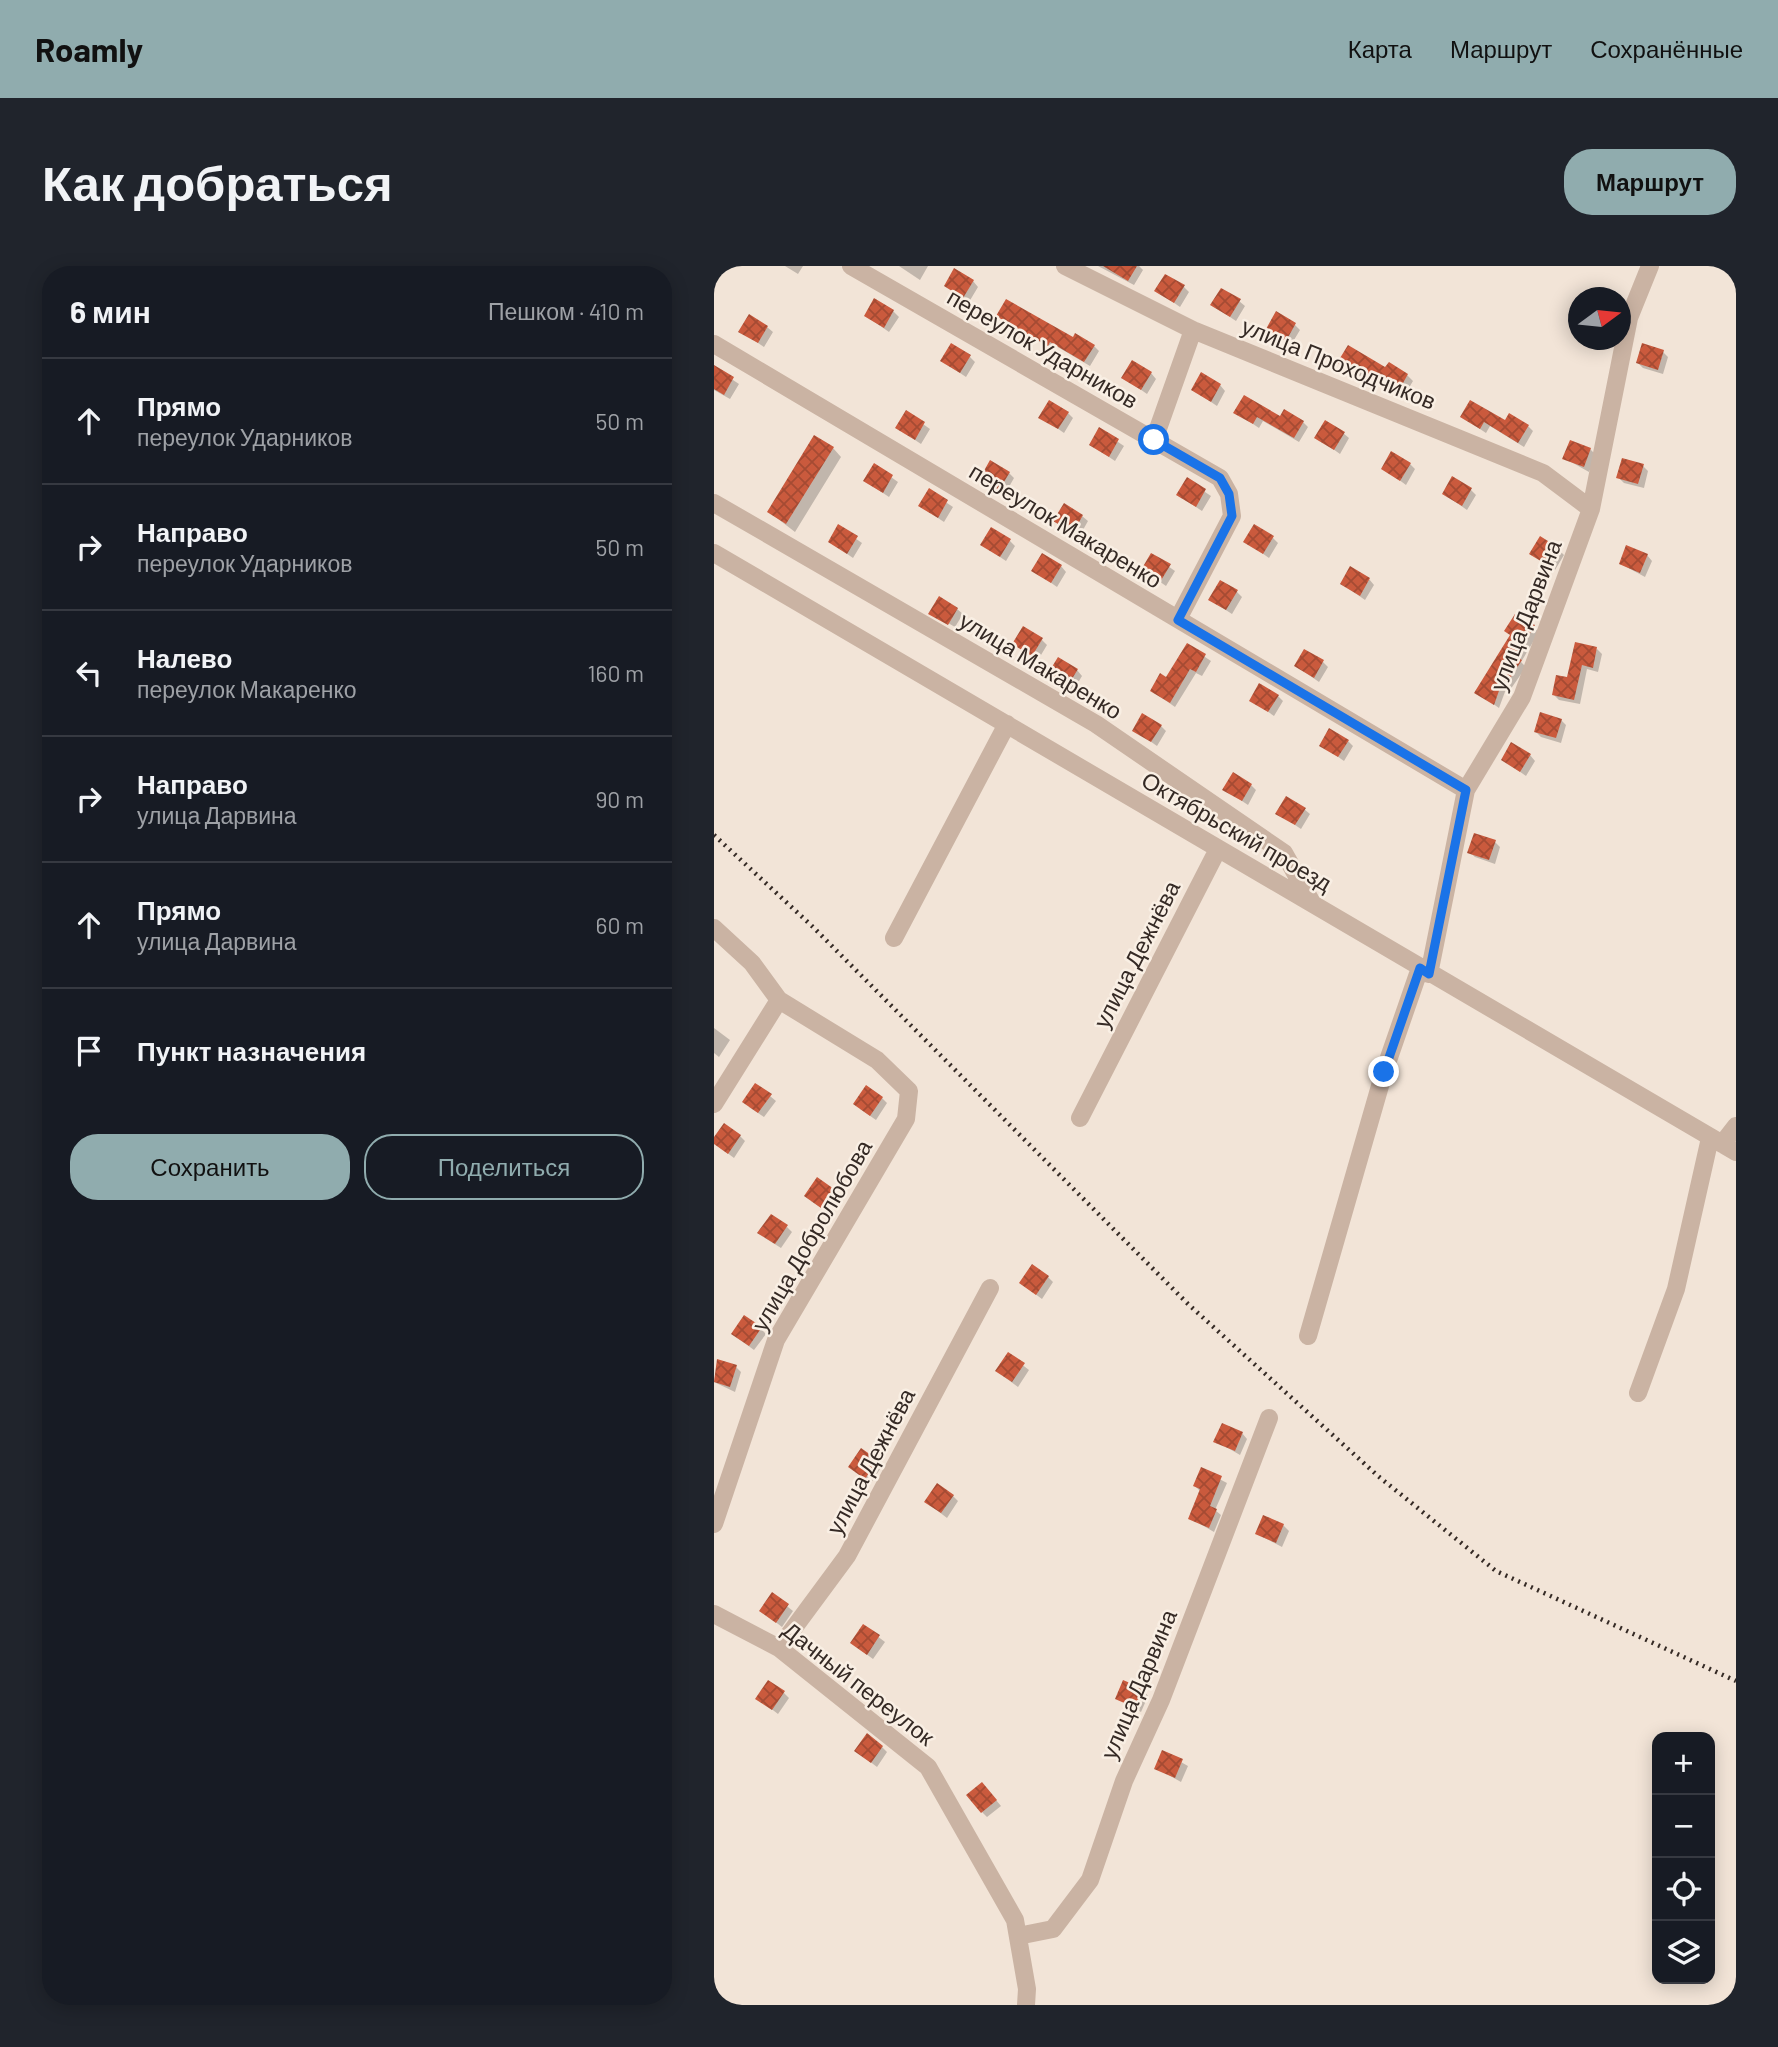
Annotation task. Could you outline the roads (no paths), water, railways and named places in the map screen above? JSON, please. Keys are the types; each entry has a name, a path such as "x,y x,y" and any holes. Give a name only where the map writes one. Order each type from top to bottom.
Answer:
{"street":[{"name":"переулок Ударников","path":"851,266 1220,478 1229,494 1232,516 1178,620"},
{"name":"улица Проходчиков","path":"1065,266 1193,330 1543,473 1591,509"},
{"name":"улица Дарвина","path":"1308,1336 1384,1072 1424,971 1466,790 1522,697 1591,509 1629,318 1650,266"},
{"path":"1154,440 1193,330"},
{"name":"переулок Макаренко","path":"714,344 1466,790"},
{"name":"улица Макаренко","path":"714,503 1096,724 1284,853 1312,903"},
{"name":"Октябрьский проезд","path":"714,553 1723,1145"},
{"path":"894,938 1007,724"},
{"name":"улица Дежнёва","path":"1080,1118 1218,849"},
{"path":"714,928 752,963 779,1000 714,1104"},
{"name":"улица Добролюбова","path":"714,1524 776,1340 906,1119 909,1091 877,1060 779,1000"},
{"path":"1637,1393 1676,1289 1723,1145 1736,1126"},
{"name":"улица Дежнёва","path":"779,1648 847,1556 990,1289"},
{"name":"улица Дарвина","path":"1018,1936 1053,1929 1090,1880 1124,1781 1161,1700 1269,1418"},
{"name":"Дачный переулок","path":"714,1614 779,1648 928,1767 1015,1920 1027,1989 1026,2005"}],"railway":[{"path":"714,835 813,927 1188,1304 1378,1476 1496,1571 1736,1681"}]}
